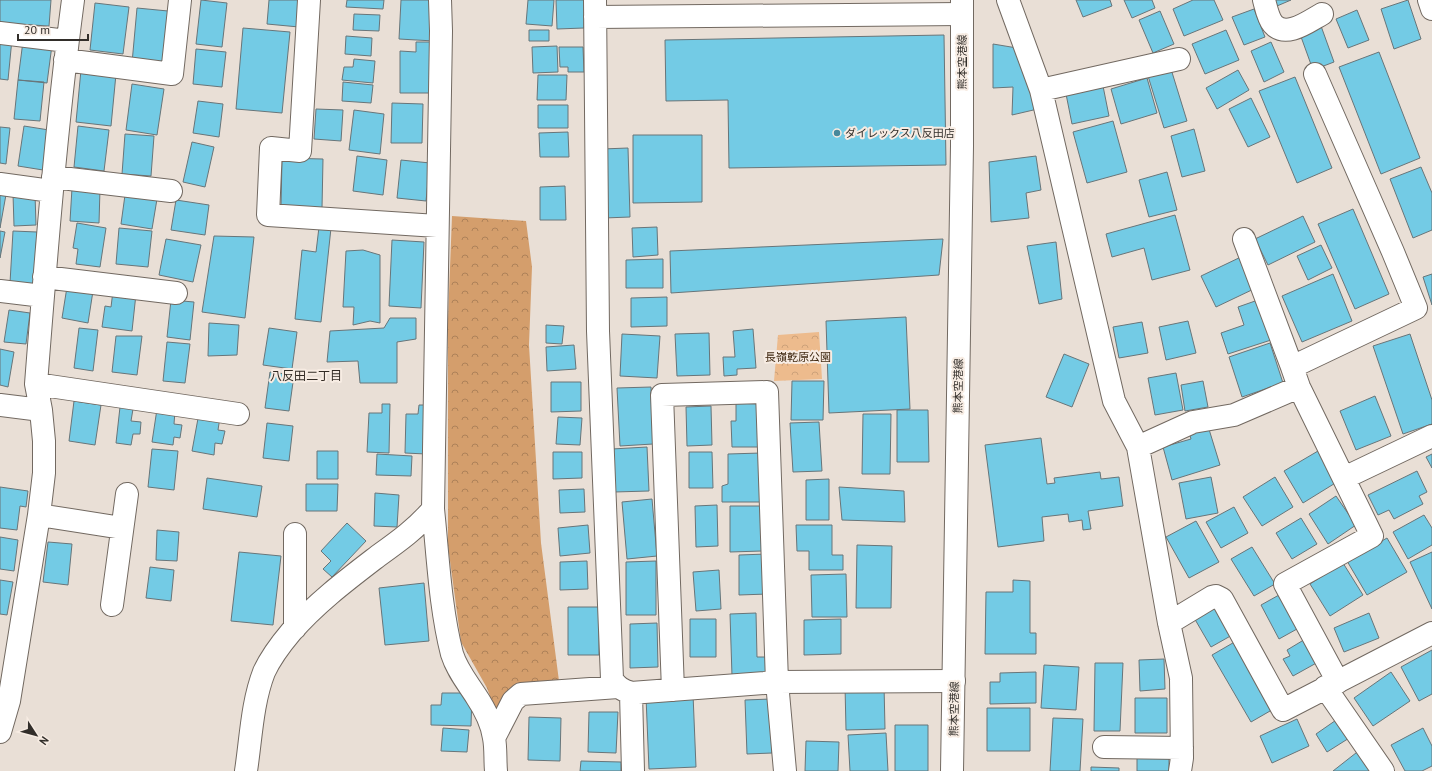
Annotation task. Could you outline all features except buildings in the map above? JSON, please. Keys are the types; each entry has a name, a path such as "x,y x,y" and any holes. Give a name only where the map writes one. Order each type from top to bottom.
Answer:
{"street":[{"path":"0,732 9,701 39,515 44,473 44,440 41,410 36,384 52,184 73,0"},
{"path":"0,33 66,51 172,74 180,0"},
{"path":"309,0 300,150 271,148 268,215 437,226"},
{"path":"440,0 441,30 434,508 444,611 452,654 456,666 484,709 494,738 496,771"},
{"path":"1008,0 1041,90 1114,401 1138,447 1169,623 1181,678 1182,748 1180,771"},
{"path":"1264,0 1274,24 1283,30 1291,30 1322,14"},
{"path":"1429,0 1432,9"},
{"path":"633,771 625,690 612,679 598,331 595,8 962,7"},
{"name":"熊本空港線","path":"952,771 962,146 962,7"},
{"path":"1041,90 1180,59"},
{"path":"1292,367 1416,308 1316,74"},
{"path":"0,184 52,184 171,191"},
{"path":"1244,239 1300,387 1372,536 1285,584 1331,684 1383,771"},
{"path":"0,291 44,287 176,293"},
{"path":"36,384 238,414"},
{"path":"1138,447 1193,422 1234,415 1300,387"},
{"path":"673,690 662,395 767,392 777,682 785,771"},
{"path":"0,405 41,410"},
{"path":"1344,478 1432,436"},
{"path":"112,605 127,494"},
{"path":"246,771 258,692 271,659 280,645 302,619 329,595 421,524 434,508"},
{"path":"39,515 122,528"},
{"path":"294,534 295,628"},
{"path":"1169,623 1212,597 1220,597 1283,710 1432,633"},
{"path":"494,738 513,701 521,694 625,690 673,690 777,682 954,681"},
{"path":"1104,746 1182,748"}],"green space":[{"path":"452,216 526,221 532,267 529,345 541,543 559,681 518,686 495,710 487,688 461,642 448,546 448,319"},
{"name":"長嶺乾原公園","path":"819,332 822,379 774,381 778,335"}],"place":[{"name":"ダイレックス八反田店","path":"837,133"}],"district":[{"name":"八反田二丁目","path":"306,376"}]}
